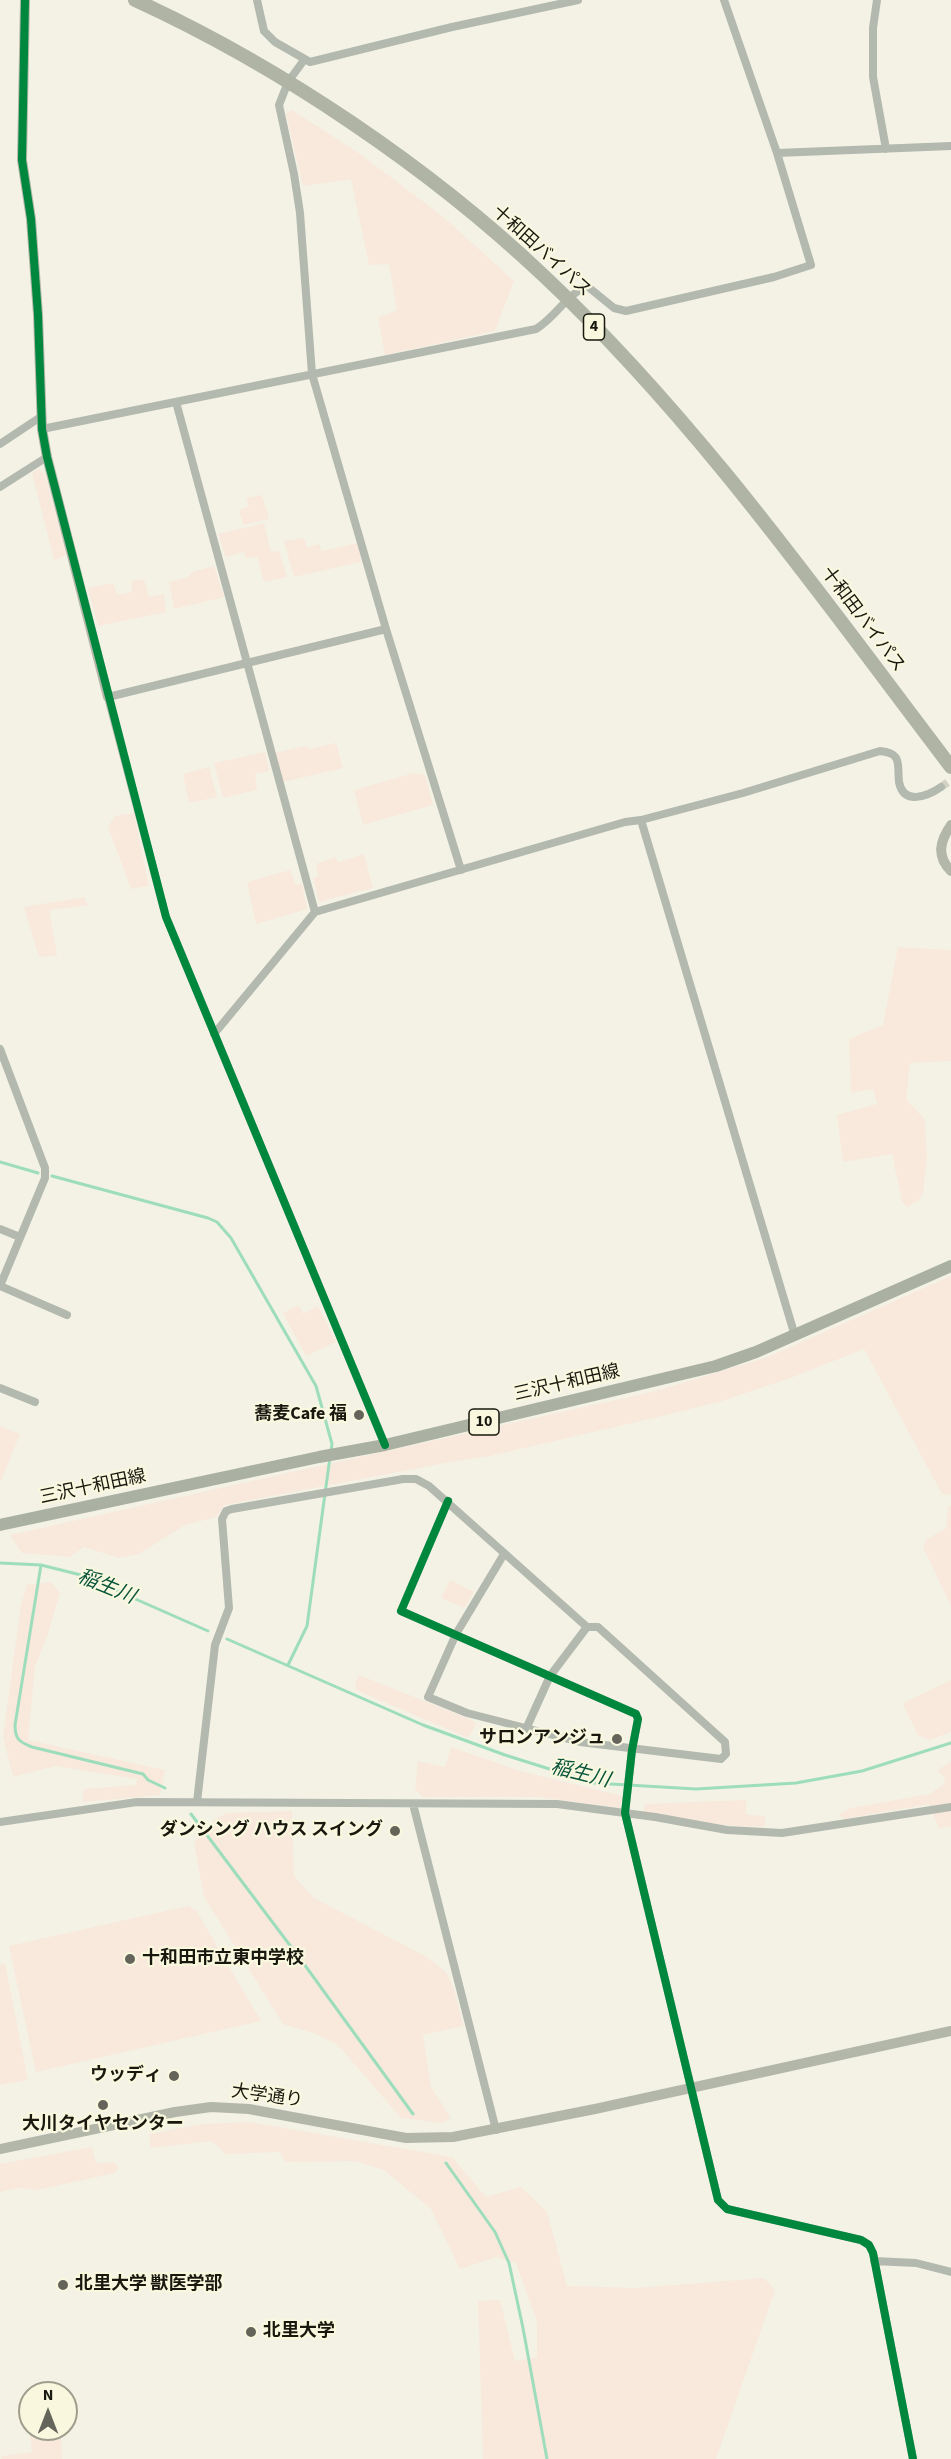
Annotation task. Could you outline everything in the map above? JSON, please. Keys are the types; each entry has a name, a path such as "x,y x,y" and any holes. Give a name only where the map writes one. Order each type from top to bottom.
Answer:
{"highway":[{"name":"十和田バイパス","path":"135,0 225,45 288,82 439,186 568,299 635,369 715,463 790,556 951,767"}],"main road":[{"name":"三沢十和田線","path":"0,1525 385,1445 676,1376 756,1352 951,1266"}],"street":[{"path":"25,0 22,160 32,230 42,429 47,458 166,917 385,1445"},
{"path":"257,0 264,31 275,42 310,62 578,0"},
{"path":"42,429 536,329 560,309 568,299 587,286 614,308 626,311 774,277 811,265 777,153 724,0"},
{"path":"877,0 873,28 873,77 886,149"},
{"path":"304,60 280,96 280,115 294,174 300,213 312,374 386,629 461,870"},
{"path":"777,153 951,146"},
{"path":"176,402 315,912"},
{"path":"0,444 42,416"},
{"path":"0,487 47,458"},
{"path":"108,697 386,629"},
{"path":"214,1034 315,912 625,822 641,820 743,793 880,751 890,752 896,758 899,767 899,784 911,796 919,798 941,788"},
{"path":"641,820 795,1336"},
{"path":"951,825 940,847 945,865 951,871"},
{"path":"0,1049 45,1168 45,1178 0,1286 67,1314"},
{"path":"0,1229 20,1237"},
{"path":"0,1388 35,1402"},
{"path":"196,1802 215,1645 229,1608 222,1519 226,1511 403,1479 416,1479 429,1486 587,1627 598,1627 725,1742 726,1754 721,1759 580,1742 526,1730 467,1713 428,1697 456,1634 504,1554"},
{"path":"448,1501 400,1611 636,1714 638,1719 625,1814 721,2205 727,2209 861,2240 869,2245 913,2459"},
{"path":"526,1730 550,1676 587,1627"},
{"path":"0,1822 125,1804 196,1802 557,1804 727,1830 782,1833 951,1807"},
{"path":"413,1804 496,2130"},
{"name":"大学通り","path":"0,2149 175,2112 211,2107 249,2109 406,2138 440,2139 496,2130 951,2031"},
{"path":"874,2261 916,2263 951,2272"}],"shaded area":[{"path":"292,110 360,154 441,215 514,281 495,331 385,355 378,318 397,310 389,264 369,265 351,179 303,186 286,114"},
{"path":"39,469 45,474 66,555 54,560 32,473"},
{"path":"262,495 269,519 243,525 239,510 249,507 246,498"},
{"path":"264,523 271,552 279,551 287,577 264,582 257,557 246,558 244,552 226,557 218,534"},
{"path":"304,538 307,548 319,544 322,551 358,543 361,562 294,577 284,541"},
{"path":"214,566 224,597 174,609 169,582"},
{"path":"144,579 149,597 164,594 166,612 98,626 88,588 113,583 117,595 132,592 131,581"},
{"path":"336,743 343,768 283,782 275,753 305,746 309,749"},
{"path":"265,752 269,771 255,774 257,790 223,798 214,763"},
{"path":"209,767 217,797 189,803 183,774"},
{"path":"414,773 425,775 433,805 363,825 354,790"},
{"path":"134,813 149,886 131,889 108,827 115,816"},
{"path":"364,854 373,888 319,902 313,878 318,876 316,864 335,857 339,862"},
{"path":"290,870 296,885 302,884 307,909 256,924 247,882"},
{"path":"84,897 88,905 49,910 57,955 39,957 24,907"},
{"path":"898,947 951,950 951,1061 910,1063 906,1099 925,1120 927,1158 923,1193 918,1201 908,1207 902,1201 892,1154 843,1162 837,1115 877,1104 873,1089 851,1093 849,1039 883,1025"},
{"path":"951,1276 951,1495 942,1494 864,1349 793,1377 722,1401 658,1417 490,1456 225,1505 216,1517 185,1525 139,1554 119,1558 84,1547 70,1557 22,1553 10,1535 656,1391 768,1357"},
{"path":"299,1305 303,1314 318,1306 336,1342 306,1356 283,1313"},
{"path":"0,1426 20,1434 1,1481 0,1480"},
{"path":"951,1505 951,1606 923,1547 926,1540 946,1528 948,1507"},
{"path":"450,1580 474,1592 464,1608 441,1598"},
{"path":"51,1582 60,1593 47,1637 35,1666 28,1740 165,1770 160,1795 82,1802 84,1789 136,1785 137,1779 56,1766 13,1777 3,1737 21,1605 27,1585"},
{"path":"359,1675 472,1720 476,1724 470,1736 466,1737 356,1690 355,1684"},
{"path":"951,1680 951,1732 930,1740 918,1735 904,1707 905,1702"},
{"path":"451,1747 520,1771 622,1796 620,1808 538,1797 422,1797 415,1789 418,1761 445,1767"},
{"path":"951,1761 951,1826 939,1828 929,1804 844,1819 839,1814 851,1808 930,1794 944,1784 945,1777 937,1771"},
{"path":"746,1800 746,1814 766,1817 764,1827 722,1825 643,1812 645,1804"},
{"path":"292,1811 294,1876 314,1898 425,1956 446,1972 454,1989 463,2026 423,2035 431,2087 451,2118 442,2123 401,2118 338,2045 316,2034 283,2024 204,1897 194,1843 215,1819 227,1813"},
{"path":"188,1906 196,1910 261,2021 36,2072 9,1946"},
{"path":"5,1963 28,2080 0,2085 0,1964"},
{"path":"249,2122 452,2157 486,2197 521,2187 547,2212 567,2286 636,2288 764,2278 775,2290 716,2459 483,2459 478,2301 500,2300 515,2361 537,2357 537,2322 516,2263 496,2257 460,2269 431,2209 384,2170 356,2161 286,2162 280,2152 226,2154 211,2141 150,2148 150,2134 202,2124"},
{"path":"92,2147 96,2163 114,2162 119,2167 115,2173 37,2190 18,2188 0,2192 0,2164"},
{"path":"31,2441 61,2441 62,2459 1,2459 3,2456 32,2452"}],"waterway":[{"path":"0,1162 38,1173"},
{"path":"52,1176 217,1222 231,1238 316,1386 332,1444 331,1451"},
{"path":"288,1665 307,1626 330,1457"},
{"name":"稲生川","path":"0,1563 41,1565 81,1575 208,1631"},
{"path":"41,1565 15,1725 17,1737 21,1742 32,1747 143,1774 148,1780 165,1788"},
{"name":"稲生川","path":"227,1639 423,1725 505,1755 594,1783 696,1789 796,1783 862,1771 951,1743"},
{"path":"191,1814 413,2114"},
{"path":"446,2163 495,2232 509,2263 547,2459"}],"tunnel":[{"path":"941,787 951,780"}],"cycle path":[{"path":"25,0 22,160 31,219 38,315 42,429 47,457 166,917 385,1445"},
{"path":"448,1501 401,1611 636,1714 638,1719 625,1813 718,2200 727,2209 861,2240 869,2245 873,2253 913,2459"}],"place":[{"name":"蕎麦Cafe 福","path":"359,1415"},
{"name":"サロンアンジュ","path":"617,1739"},
{"name":"ダンシング ハウス スイング","path":"395,1831"},
{"name":"十和田市立東中学校","path":"130,1959"},
{"name":"ウッディ","path":"174,2076"},
{"name":"大川タイヤセンター","path":"103,2105"},
{"name":"北里大学 獣医学部","path":"63,2285"},
{"name":"北里大学","path":"251,2332"}]}
